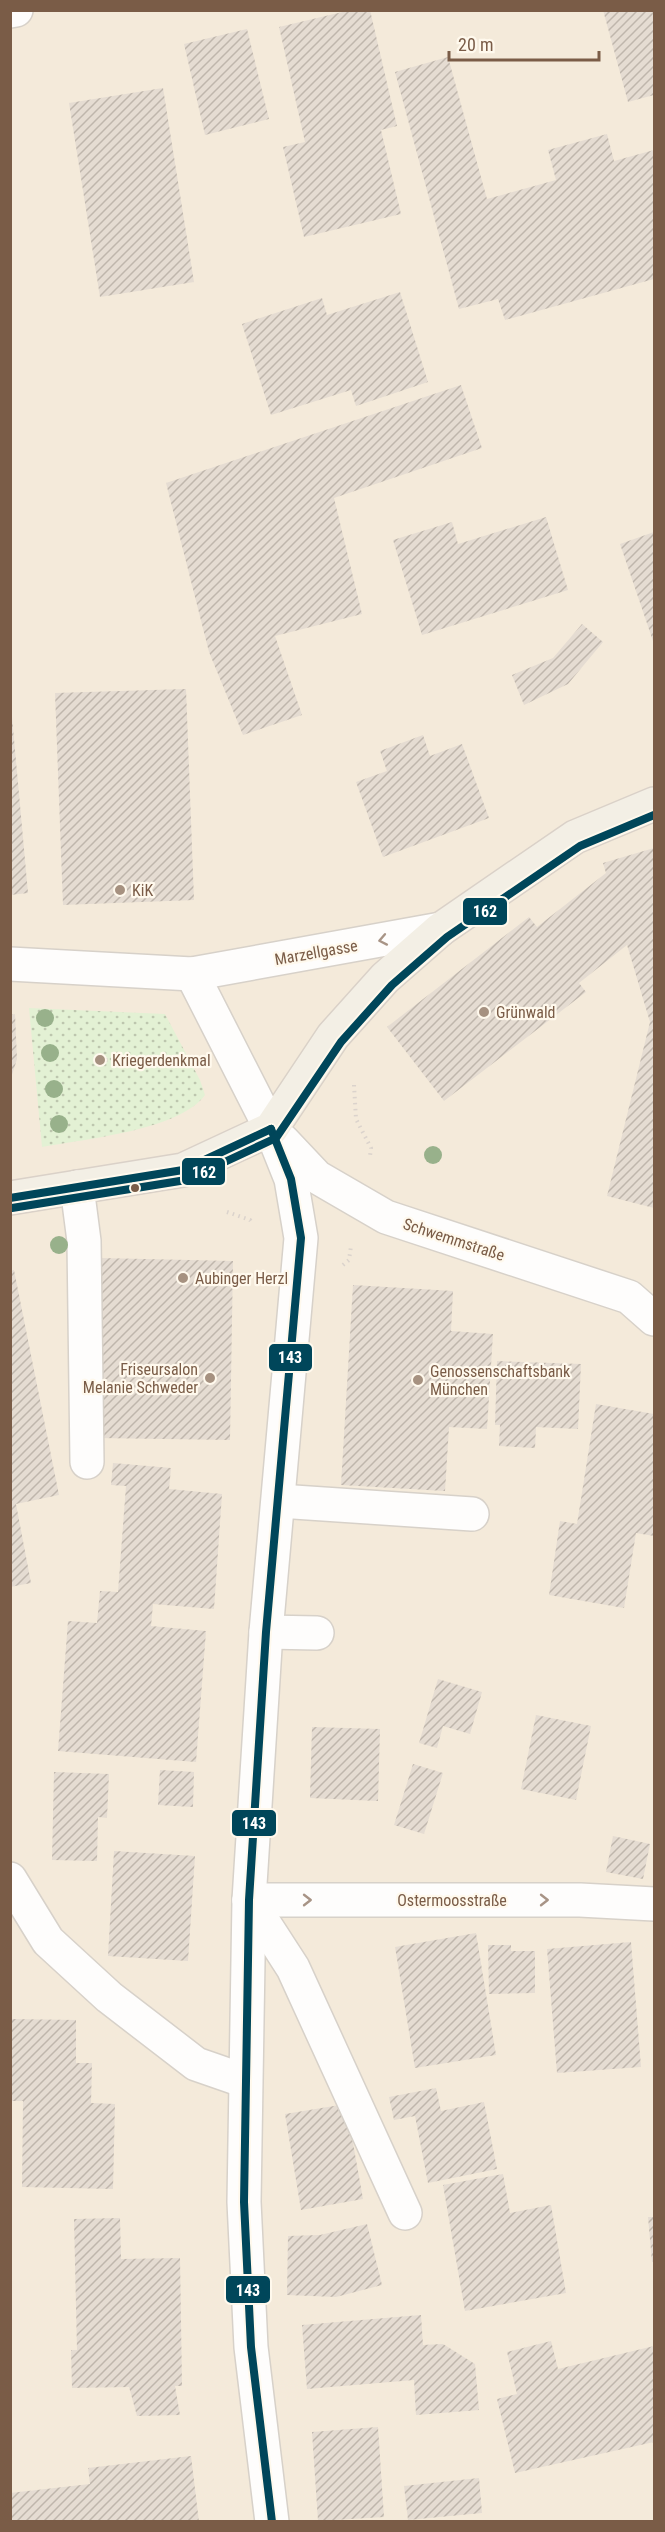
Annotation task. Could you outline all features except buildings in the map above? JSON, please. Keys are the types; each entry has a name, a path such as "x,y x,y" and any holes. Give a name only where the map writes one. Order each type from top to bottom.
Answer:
{"main road":[{"path":"10,1198 183,1170 271,1129 333,1036 385,978 441,929 575,837 654,804"}],"street":[{"path":"10,11 15,10"},
{"name":"Marzellgasse","path":"10,964 192,974 441,929"},
{"path":"192,974 271,1129 291,1179 301,1238 266,1632 249,1900 244,2081 244,2202 251,2347 272,2522"},
{"name":"Schwemmstraße","path":"271,1129 317,1177 386,1217 641,1296 654,1319"},
{"path":"77,1186 84,1241 87,1462"},
{"path":"279,1501 472,1514"},
{"path":"266,1632 317,1633"},
{"path":"10,1879 48,1941 109,1997 196,2064 244,2081"},
{"path":"249,1900 293,1968 405,2214"},
{"name":"Ostermoosstraße","path":"249,1900 580,1900 654,1904"}],"path":[{"path":"100,1060 174,1059"},
{"path":"355,1080 356,1119 371,1148 370,1156"}],"shaded area":[{"path":"11,11 654,11 654,2521 11,2521"}],"green space":[{"path":"29,1008 165,1014 200,1080 205,1095 193,1107 154,1125 42,1147"}],"transit line":[{"name":"162","path":"12,1208 186,1180 276,1138 341,1042 392,985 447,937 580,846 654,815"},
{"name":"143","path":"271,1129 291,1179 301,1238 266,1632 249,1900 244,2202 251,2347 272,2522"},
{"name":"143","path":"10,1198 183,1170 271,1129"}],"place":[{"name":"KiK","path":"120,890"},
{"name":"Grünwald","path":"484,1012"},
{"name":"Kriegerdenkmal","path":"100,1060"},
{"name":"Aubinger Herzl","path":"183,1278"},
{"name":"Friseursalon Melanie Schweder","path":"210,1378"},
{"name":"Genossenschaftsbank München","path":"418,1380"}]}
